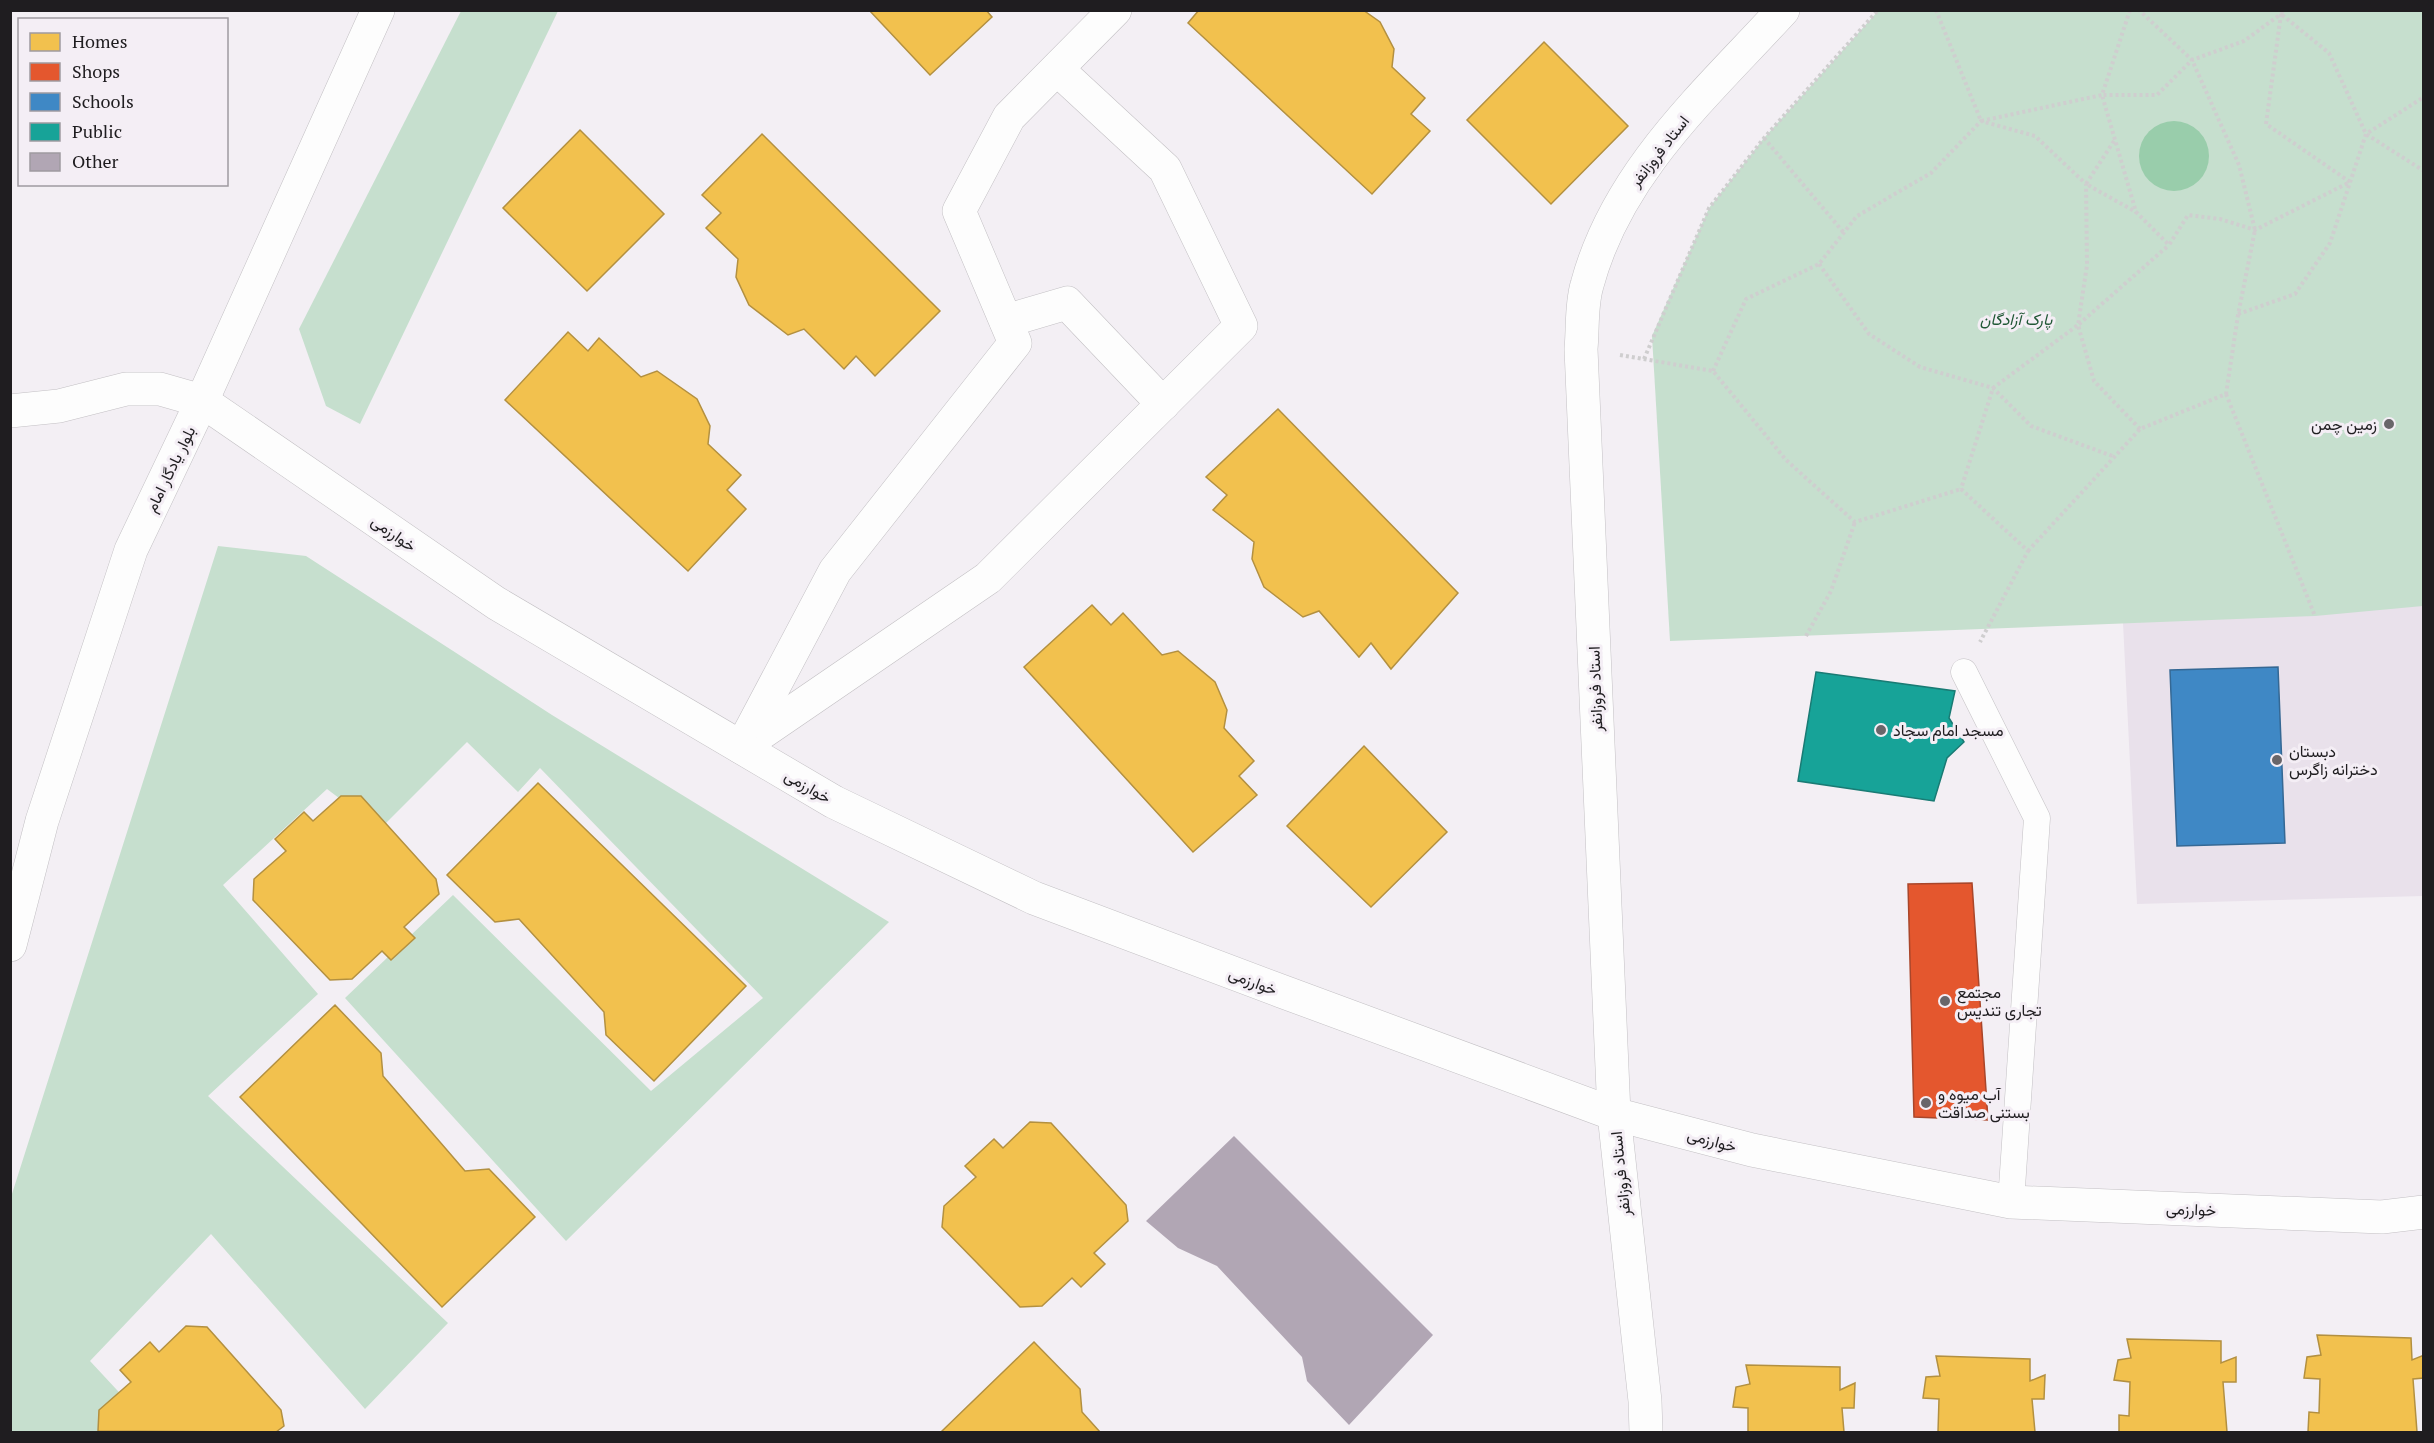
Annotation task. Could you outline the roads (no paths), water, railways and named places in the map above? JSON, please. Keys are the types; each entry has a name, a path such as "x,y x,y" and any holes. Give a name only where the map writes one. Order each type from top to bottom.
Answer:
{"street":[{"name":"بلوار یادگار امام","path":"10,945 42,821 131,550 202,401 378,10"},
{"path":"741,747 835,571 1015,343 959,211 1009,117 1115,10"},
{"name":"استاد فروزانفر","path":"1646,1432 1645,1401 1614,1114 1581,349 1586,287 1608,228 1636,176 1672,130 1772,18"},
{"path":"741,747 988,578 1241,326 1166,169 1057,69"},
{"path":"1006,321 1067,303 1163,404"},
{"name":"خوارزمی","path":"10,411 59,406 126,389 160,388 202,401 496,603 834,802 1034,898 1614,1114 1752,1150 2011,1202 2382,1217 2424,1212"}],"lane":[{"path":"1964,672 2037,818 2011,1202"}],"place":[{"name":"زمین چمن","path":"2389,424"},
{"name":"مسجد امام سجاد","path":"1881,730"},
{"name":"دبستان دخترانه زاگرس","path":"2277,760"},
{"name":"مجتمع تجاری تندیس","path":"1945,1001"},
{"name":"آب میوه و بستنی صداقت","path":"1926,1103"}],"park label":[{"name":"پارک آزادگان","path":"2016,319"}]}
